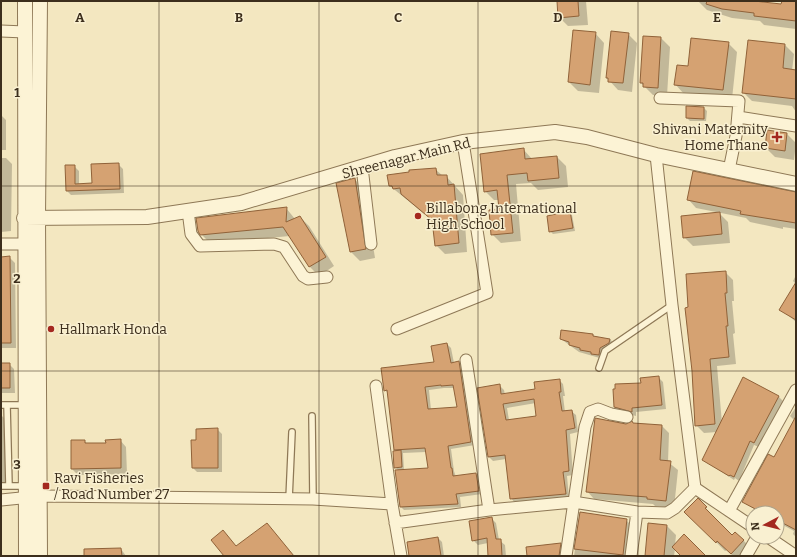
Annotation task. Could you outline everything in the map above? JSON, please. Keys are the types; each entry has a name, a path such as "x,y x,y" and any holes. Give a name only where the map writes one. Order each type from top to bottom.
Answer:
{"street":[{"path":"25,1 41,496 40,556"},
{"path":"26,556 24,244 31,217 40,1"},
{"path":"1,31 25,32"},
{"path":"660,98 739,101 736,136 729,170"},
{"path":"738,117 796,126"},
{"name":"Shreenagar Main Rd","path":"31,217 147,217 241,203 396,157 463,142 555,132 587,137 656,156 796,184"},
{"path":"397,329 487,293 463,142"},
{"path":"656,156 672,304 695,488 745,522"},
{"path":"362,167 371,244"},
{"path":"188,211 191,234 200,246 274,244 284,247 303,276 308,279 327,276"},
{"path":"1,244 24,244"},
{"path":"466,360 489,510"},
{"path":"376,386 392,504 401,556"},
{"path":"729,511 796,390"},
{"path":"566,556 585,427 590,412 598,409 627,417"},
{"path":"395,523 489,510 573,502 636,512 667,513 675,508 695,488"},
{"path":"1,500 26,492 41,496 289,500 313,499 392,504"},
{"path":"632,556 636,512"},
{"path":"746,556 752,545"},
{"path":"780,545 796,556"}],"lane":[{"path":"599,368 605,350 672,304"},
{"path":"9,486 4,405 26,405"},
{"path":"312,416 313,499"},
{"path":"289,500 292,432"},
{"path":"1,486 9,486 26,492"}],"building":[{"path":"557,1 578,1 579,16 558,18"},
{"path":"707,1 754,1 781,4 782,1 796,1 796,21 754,16 754,13 722,9 706,4"},
{"path":"573,30 596,32 590,85 568,82"},
{"path":"611,31 629,33 623,83 608,82 608,78 606,78"},
{"path":"643,36 661,37 658,88 643,87 643,83 640,83"},
{"path":"691,38 729,42 723,90 674,85 677,65 688,66"},
{"path":"748,40 785,44 783,68 796,70 796,99 742,93"},
{"path":"686,106 704,107 704,119 686,118"},
{"path":"767,130 787,133 785,151 765,148"},
{"path":"524,148 525,159 557,156 559,178 528,181 527,173 507,175 513,233 491,235 489,210 499,209 497,190 484,192 480,154"},
{"path":"119,163 120,189 66,191 65,165 75,165 75,184 92,183 91,164"},
{"path":"436,168 437,175 447,175 448,185 454,184 459,243 435,246 432,220 401,194 400,188 393,189 392,186 389,186 387,175 409,172 409,170"},
{"path":"693,171 796,192 796,223 740,214 741,211 687,200"},
{"path":"355,178 366,249 350,252 336,183"},
{"path":"287,207 286,222 300,216 326,257 309,267 283,227 200,235 198,231 196,218"},
{"path":"570,211 573,228 549,232 547,216"},
{"path":"720,212 722,234 683,238 681,216"},
{"path":"10,256 11,343 1,343 1,257"},
{"path":"726,271 727,293 725,293 728,326 726,326 729,357 710,359 715,424 695,426 692,371 685,308 688,307 686,274"},
{"path":"796,282 796,320 779,310"},
{"path":"561,330 593,334 593,336 610,339 609,343 600,348 599,355 591,354 591,352 580,350 580,348 569,345 569,342 560,339"},
{"path":"447,343 451,363 459,361 471,442 448,446 451,468 453,476 476,473 479,491 456,494 458,504 400,507 395,470 428,468 425,448 394,450 387,390 384,391 381,368 434,362 431,346","holes":["453,385 457,407 428,409 425,387"]},
{"path":"1,363 10,363 10,388 1,388"},
{"path":"659,376 662,405 632,408 632,412 614,407 613,389 615,389 615,384 641,383 640,378"},
{"path":"743,377 779,396 754,443 750,441 734,477 729,476 702,460"},
{"path":"560,379 561,392 559,392 562,411 572,410 575,428 566,430 569,471 563,472 566,494 510,499 505,455 488,457 477,388 500,384 501,394 535,389 534,382","holes":["534,399 536,416 506,420 503,404"]},
{"path":"796,416 796,530 785,524 785,505 748,505 742,502 768,454 774,457"},
{"path":"595,418 626,424 632,421 633,423 662,425 660,460 671,461 666,501 647,499 647,497 586,492"},
{"path":"218,428 218,468 192,468 191,440 196,440 196,429"},
{"path":"121,439 121,468 71,469 71,440 85,440 85,443 106,443 105,440"},
{"path":"401,450 402,467 394,468 393,451"},
{"path":"698,498 707,507 705,508 732,535 735,532 744,540 731,554 717,541 716,543 684,512"},
{"path":"580,512 627,519 623,555 574,549"},
{"path":"492,517 496,539 501,539 502,556 488,556 487,538 472,541 469,521"},
{"path":"267,523 294,556 224,556 211,540 223,530 236,546"},
{"path":"648,523 667,525 664,556 645,556"},
{"path":"684,534 706,556 681,556 672,547"},
{"path":"438,537 441,556 409,556 407,542"},
{"path":"561,543 559,556 527,556 526,547"},
{"path":"121,548 122,556 84,556 84,549"}],"place":[{"name":"Shivani Maternity Home Thane","path":"777,137"},
{"name":"Billabong International High School","path":"418,216"},
{"name":"Hallmark Honda","path":"51,329"},
{"name":"Ravi Fisheries / Road Number 27","path":"46,486"}]}
